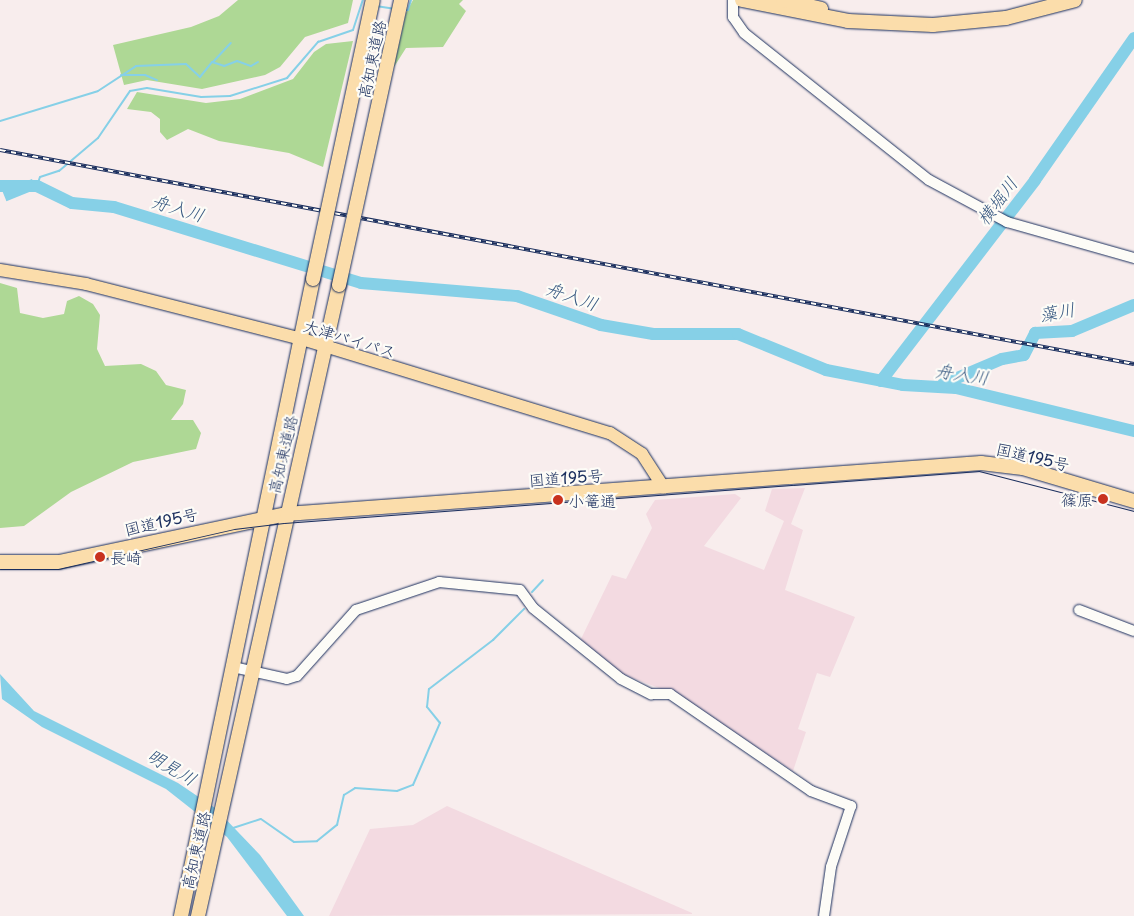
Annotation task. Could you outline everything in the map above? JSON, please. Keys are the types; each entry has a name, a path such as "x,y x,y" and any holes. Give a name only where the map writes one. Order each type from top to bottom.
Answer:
{"highway":[{"name":"高知東道路","path":"181,916 373,0"},
{"name":"高知東道路","path":"198,916 401,0"},
{"path":"742,0 848,21 933,25 1006,18 1075,0"},
{"path":"783,0 835,12 904,17 998,11 1048,0"},
{"name":"国道195号","path":"0,562 59,562 264,517 286,514 664,488 981,463 1023,468 1134,501"}],"main road":[{"name":"大津バイパス","path":"0,270 86,284 302,339 610,433 642,454 664,488"}],"street":[{"path":"734,0 738,25 780,63 917,172 1003,221 1134,258"},
{"path":"233,668 287,679 297,676 356,610 419,588 446,581 520,590 533,608 621,679 651,694 670,694 811,791 851,806 831,867 824,916"},
{"path":"1079,610 1134,631"}],"shaded area":[{"path":"805,488 791,524 803,530 785,590 855,617 830,677 817,673 798,729 806,732 793,771 680,696 622,674 580,641 612,575 626,579 652,528 646,514 655,500 735,494 741,498 704,546 764,570 784,521 765,511 772,489"},
{"path":"447,806 692,914 329,916 370,829 413,825"}],"green space":[{"path":"238,0 353,0 348,23 305,37 280,67 265,75 202,89 147,80 124,85 113,45 191,27 219,16"},
{"path":"413,0 463,0 459,4 466,11 443,47 406,48 394,67 406,13"},
{"path":"353,41 323,167 289,153 219,141 188,129 167,140 160,132 160,119 151,112 127,109 137,92 206,103 240,99 293,79 314,52 326,44"},
{"path":"0,283 17,288 20,313 43,318 64,314 67,301 79,296 93,304 100,315 97,349 105,366 141,364 156,371 166,385 186,390 183,404 171,420 193,420 201,433 196,449 133,462 71,492 24,526 0,528"}],"water":[{"path":"32,179 36,189 6,201 2,191"},
{"path":"0,674 34,711 178,783 215,808 260,855 304,916 287,916 227,837 166,789 42,727 2,699"}],"waterway":[{"path":"37,186 40,177 59,171 98,138 130,91 147,88 201,97 230,96 287,78 318,42 353,30 363,0"},
{"path":"403,10 408,10 411,0"},
{"path":"376,6 394,9"},
{"name":"横堀川","path":"881,381 1035,180 1134,38"},
{"path":"213,62 231,43"},
{"path":"0,121 98,91 136,66 186,64 200,77 212,62 224,66 237,61 251,66 258,62"},
{"path":"121,75 145,75 157,80"},
{"name":"舟入川","path":"0,186 37,186 72,203 114,207 361,283 517,296 601,325 653,334 738,334 826,370 903,385 956,388 1134,431"},
{"name":"藻川","path":"943,384 1002,359 1024,355 1035,333 1072,331 1134,305"},
{"path":"532,592 543,580"},
{"path":"233,828 261,819 294,842 317,841 337,825 344,795 355,788 397,791 413,785 440,723 427,707 429,689 493,640 524,609"}],"tram line":[{"path":"0,569 58,569 234,529 284,523 979,471 1134,511"}],"railway":[{"path":"0,150 1134,364"}],"place":[{"name":"篠原","path":"1103,499"},
{"name":"小篭通","path":"558,500"},
{"name":"長崎","path":"100,557"}],"water label":[{"name":"明見川","path":"172,767"}]}
